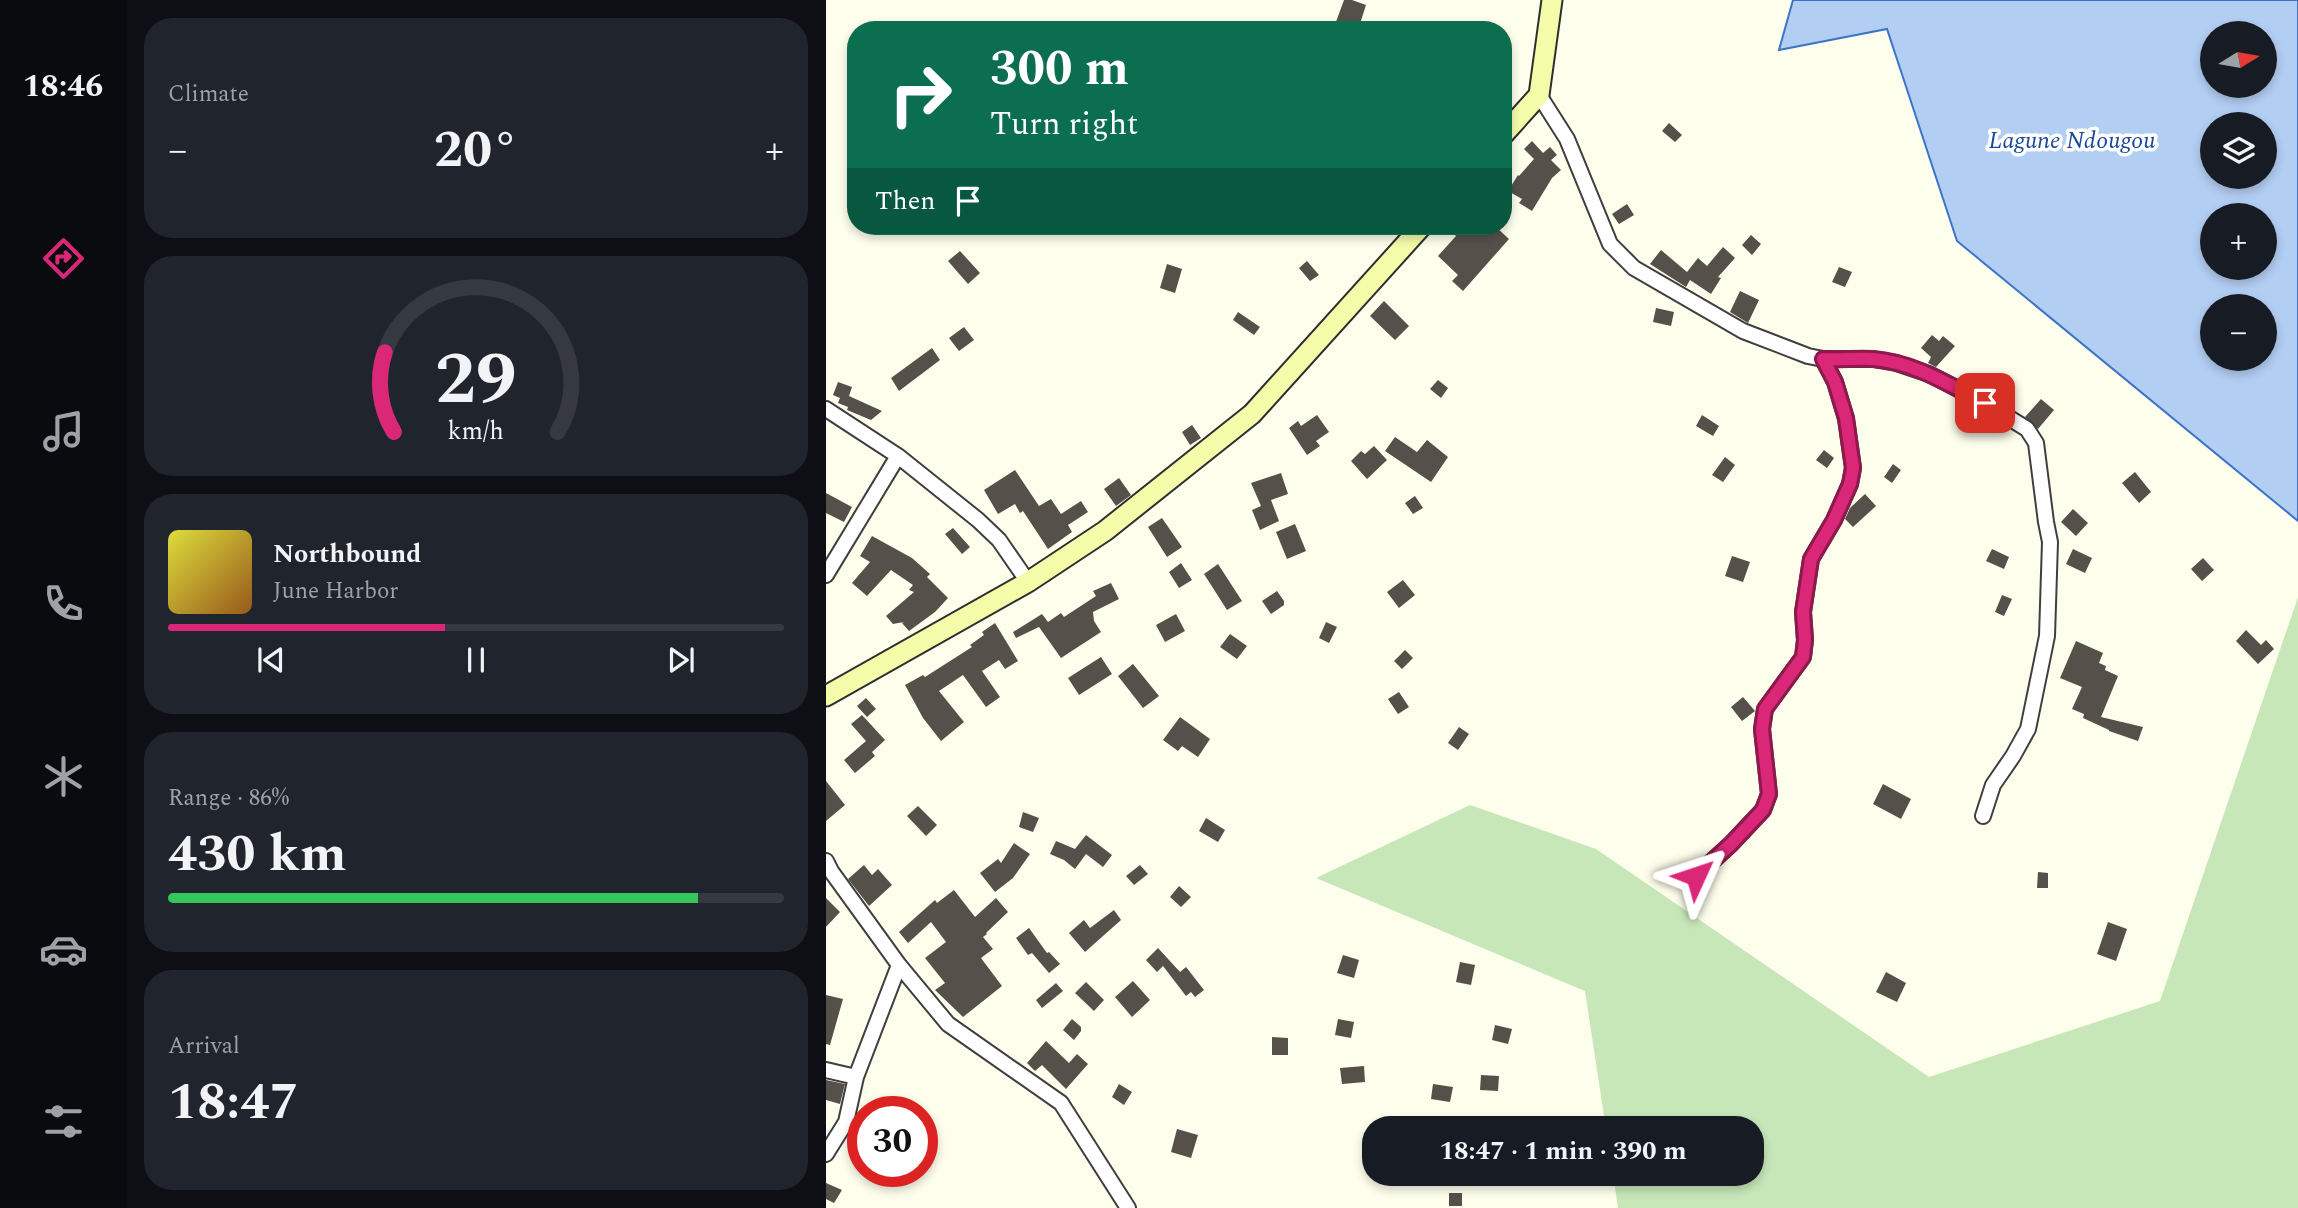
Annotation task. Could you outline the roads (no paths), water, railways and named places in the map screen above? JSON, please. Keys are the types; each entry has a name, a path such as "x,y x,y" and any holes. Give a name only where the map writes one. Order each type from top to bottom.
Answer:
{"street":[{"path":"1512,125 1539,95 1552,0"},
{"path":"1539,95 1567,139 1610,244 1634,268 1743,331 1808,356 1823,359 1873,359 1929,374 1995,409 2026,429 2036,443 2050,542 2047,636 2028,729 1993,785 1983,816"},
{"path":"826,696 1028,582 1105,531 1252,414 1414,235"},
{"path":"1696,876 1763,810 1769,794 1762,729 1765,709 1803,657 1803,612 1811,559 1834,520 1850,484 1853,468 1846,418 1835,382 1823,359"},
{"path":"826,409 898,456 978,520 999,540 1028,582"},
{"path":"826,574 898,456"},
{"path":"826,861 899,965 948,1024 1061,1103 1128,1208"},
{"path":"826,1154 846,1122 856,1077 899,965"},
{"path":"826,1070 856,1077"}],"water":[{"name":"Lagune Ndougou","path":"1793,0 2298,0 2298,521 1957,241 1887,29 1779,50"}]}
